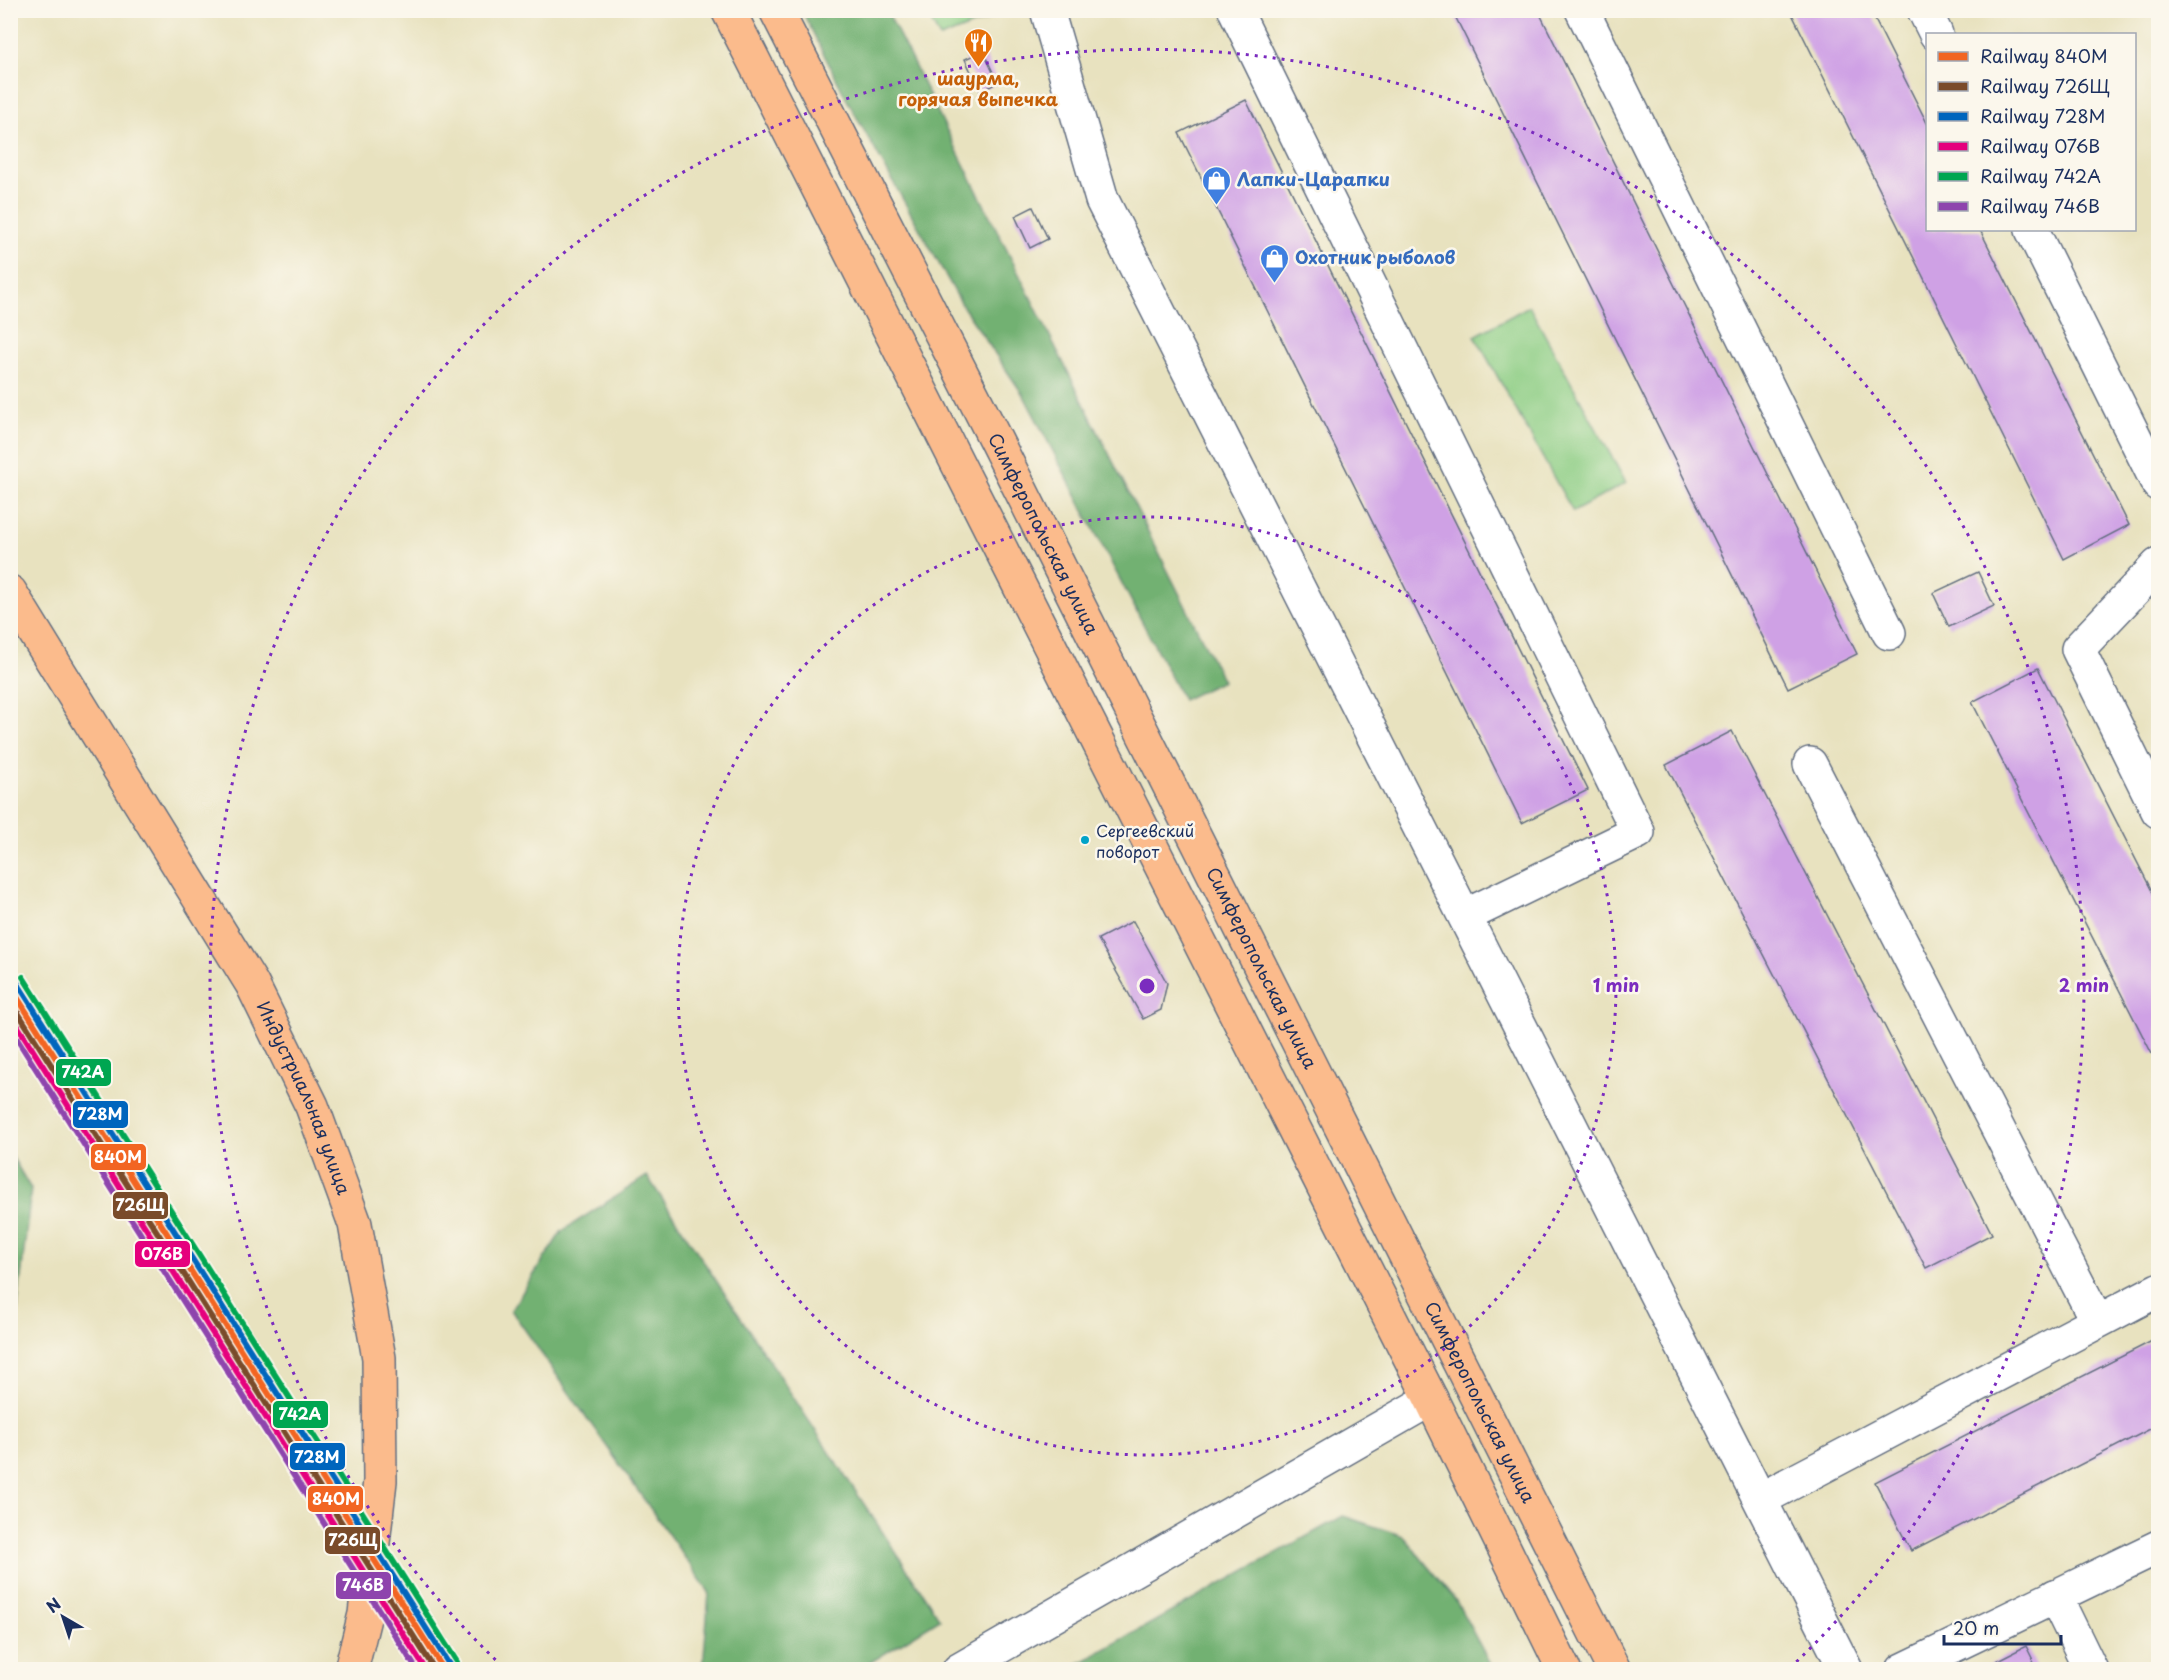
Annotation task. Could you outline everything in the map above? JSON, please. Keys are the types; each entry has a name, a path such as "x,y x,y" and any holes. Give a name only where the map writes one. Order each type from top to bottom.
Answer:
{"main road":[{"path":"728,10 1431,1399 1564,1670"},
{"name":"Симферопольская улица","path":"776,10 985,418 1614,1670"},
{"name":"Индустриальная улица","path":"10,592 252,984 312,1106 355,1224 379,1358 380,1480 364,1614 351,1670"}],"street":[{"path":"1235,10 1638,832 1465,916"},
{"path":"1582,10 1889,633"},
{"path":"1924,10 1936,33"},
{"path":"1056,13 1102,200 1846,1670"},
{"path":"2032,231 2158,484"},
{"path":"2158,565 2078,649 2158,811"},
{"path":"1810,764 2097,1321"},
{"path":"1761,1499 2158,1290"},
{"path":"959,1670 1431,1399"},
{"path":"1903,1670 2158,1547"},
{"path":"2055,1596 2091,1670"}],"green space":[{"path":"802,11 887,11 1223,681 1183,700 1024,396 964,308 847,100"},
{"path":"926,11 1008,11 940,38"},
{"path":"1529,306 1626,483 1573,512 1475,336"},
{"path":"11,1155 31,1189 11,1366"},
{"path":"647,1176 940,1619 860,1669 703,1669 709,1592 511,1310 562,1231"},
{"path":"1343,1516 1403,1536 1456,1601 1493,1669 1069,1669"}],"building":[{"path":"1452,10 1538,10 1857,654 1788,688"},
{"path":"1790,10 1870,10 1926,121 1926,231 1981,231 2129,525 2064,559"},
{"path":"983,51 998,83 980,91 965,59"},
{"path":"1246,100 1588,790 1522,823 1179,133"},
{"path":"1033,207 1048,239 1030,248 1015,216"},
{"path":"1978,572 1994,606 1949,627 1933,593"},
{"path":"2038,668 2158,903 2158,1051 2152,1054 1972,702"},
{"path":"1732,731 1992,1234 1926,1268 1666,765"},
{"path":"1133,921 1167,983 1161,1010 1143,1019 1098,939"},
{"path":"2158,1338 2158,1425 1911,1551 1875,1482"},
{"path":"2026,1646 2038,1670 1979,1670"}],"rail line":[{"name":"742А","path":"23,977 457,1662"},
{"name":"728М","path":"16,981 450,1666"},
{"name":"840М","path":"10,986 444,1670"},
{"name":"726Щ","path":"10,1000 435,1670"},
{"name":"076В","path":"10,1014 426,1670"},
{"name":"746В","path":"10,1028 417,1670"}],"place":[{"name":"шаурма, горячая выпечка","path":"978,68"},
{"name":"Лапки-Царапки","path":"1216,206"},
{"name":"Охотник рыболов","path":"1274,284"},
{"name":"Сергеевский поворот","path":"1085,840"}]}
